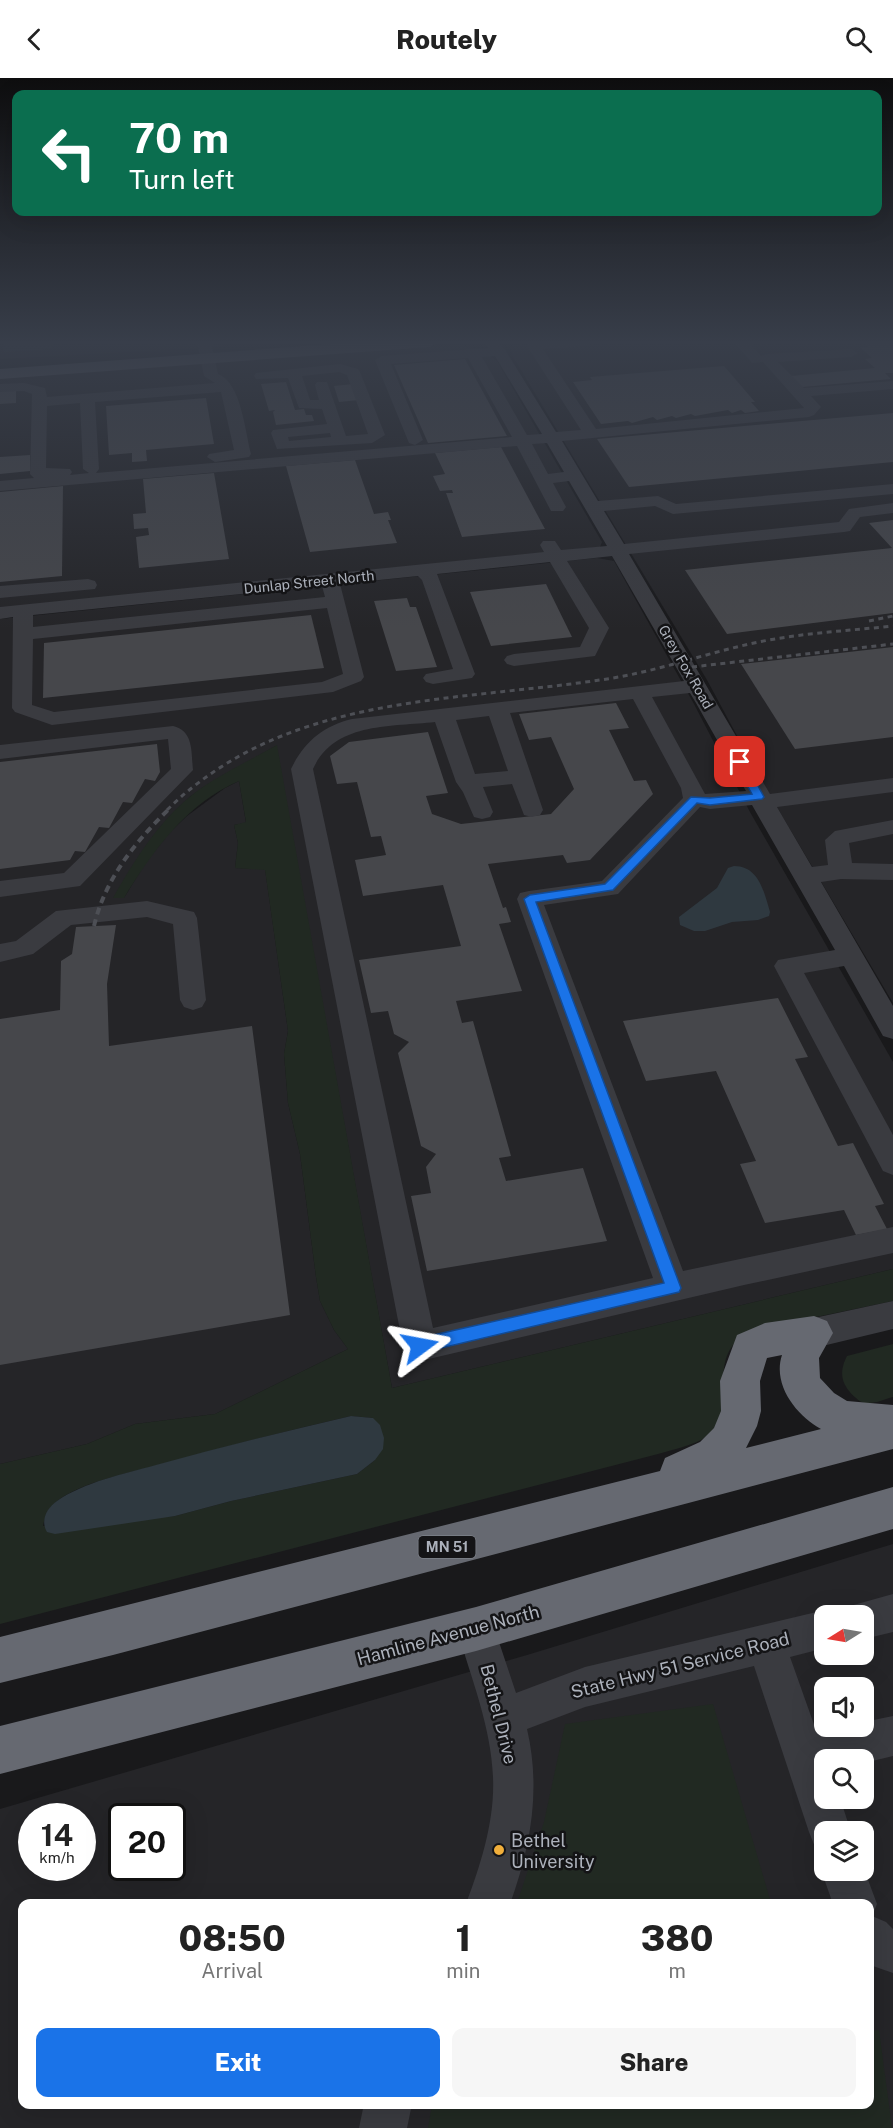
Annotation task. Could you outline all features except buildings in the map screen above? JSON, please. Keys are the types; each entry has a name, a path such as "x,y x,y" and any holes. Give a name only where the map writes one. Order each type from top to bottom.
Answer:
{"highway":[{"path":"814,1333 803,1350 799,1364 800,1379 807,1394 823,1408 846,1420 893,1422"},
{"path":"609,1505 714,1456 728,1442 737,1426 741,1411 740,1381 751,1347 765,1340 814,1333"},
{"name":"MN 51","path":"0,1660 125,1630 893,1430"},
{"name":"Hamline Avenue North","path":"0,1750 476,1629 893,1508"}],"street":[{"path":"38,474 39,438"},
{"path":"89,438 91,469"},
{"path":"0,477 243,454 238,438"},
{"path":"0,486 544,438"},
{"name":"Grey Fox Road","path":"551,438 851,956 882,993 893,1029"},
{"path":"520,440 557,507"},
{"path":"543,479 574,476"},
{"path":"592,507 658,501 673,509 893,489"},
{"name":"Dunlap Street North","path":"0,613 844,528 855,513 893,508"},
{"path":"184,576 546,540 599,628 588,652 514,660"},
{"path":"424,571 430,578 465,674 433,678"},
{"path":"23,611 22,708 52,719 326,688 354,677 330,580"},
{"path":"0,592 103,583"},
{"path":"23,634 336,601"},
{"path":"697,686 352,725 327,735 309,752 302,769 420,1346 893,1240"},
{"path":"639,692 693,794 710,802 757,793 893,785"},
{"path":"497,707 532,810"},
{"path":"443,714 467,782 474,790 482,812"},
{"path":"0,752 173,732 179,736 182,770 71,880 0,889"},
{"path":"467,782 519,776"},
{"path":"673,1288 530,899 609,888 693,794"},
{"path":"841,871 837,840 849,834 893,827"},
{"path":"805,876 841,871 893,872"},
{"path":"0,953 24,948 65,917 147,909 185,918 193,1000"},
{"path":"851,956 787,966 893,1163"},
{"path":"814,1333 893,1315"},
{"path":"874,1618 893,1613"},
{"name":"Bethel Drive","path":"476,1629 503,1718 514,1764 512,1811 502,1870 490,1899"},
{"name":"State Hwy 51 Service Road","path":"503,1718 585,1687 814,1632"},
{"path":"766,1643 826,1821"},
{"path":"804,1757 893,1736"},
{"path":"847,1881 853,1899"},
{"path":"874,1942 878,1946 893,1951"},
{"path":"382,2128 387,2109"}],"shaded area":[{"path":"0,438 541,438 602,542 600,547 0,608"},
{"path":"562,438 893,438 893,1003 762,782 707,680"},
{"path":"597,558 614,561 694,704 750,812 893,1062 893,1269 392,1388 276,746 210,783 191,796 169,817 152,838 124,898 147,860 169,833 187,816 225,788 239,781 246,823 234,825 238,843 235,868 265,869 288,1031 284,1054 288,1103 300,1154 320,1301 334,1330 348,1349 215,1414 135,1424 87,1444 0,1464 0,619"},
{"path":"277,745 392,1388 893,1269 893,1301 754,1330 739,1339 728,1354 724,1365 721,1416 706,1437 689,1445 0,1624 0,1464 87,1444 135,1424 215,1414 348,1349 334,1330 320,1301 300,1154 288,1103 284,1054 288,1031 265,870 235,868 238,843 234,825 246,822 239,781 220,790 187,816 172,830 146,863 124,898 113,898 129,870 168,817 192,795 212,781","holes":["351,1416 373,1418 375,1460 357,1474 231,1501 175,1516 43,1526 50,1507 56,1502 77,1489 103,1480"]},
{"path":"734,866 749,870 755,875 765,896 769,916 758,920 732,922 705,931 694,931 680,925 679,917 717,888 728,868"},
{"path":"893,1344 893,1397 872,1403 861,1402 847,1389 843,1379 844,1362 847,1356"},
{"path":"351,1416 373,1418 380,1425 384,1438 383,1449 375,1460 357,1474 231,1501 175,1516 55,1534 47,1532 45,1528 44,1519 53,1504 68,1494 92,1484 205,1452"},
{"name":"Bethel University","path":"893,1544 893,2128 0,2128 0,1809 18,1804 18,1881 96,1881 96,1803 21,1803 527,1655"},
{"path":"713,1704 770,1899 518,1899 544,1822 565,1724"},
{"path":"879,2030 892,2128 428,2128 431,2109 874,2109 874,2031"}],"railway":[{"path":"869,621 893,616"},
{"path":"167,810 215,771 266,743 320,723 377,709 436,699 613,678 771,640 893,626"},
{"path":"692,667 893,644"},
{"path":"94,926 106,893 123,862 144,835 169,809"}],"place":[{"name":"Bethel University","path":"499,1850"}],"route":[{"path":"420,1346 673,1288 530,899 609,888 695,799 710,802 758,797 740,762"}]}
